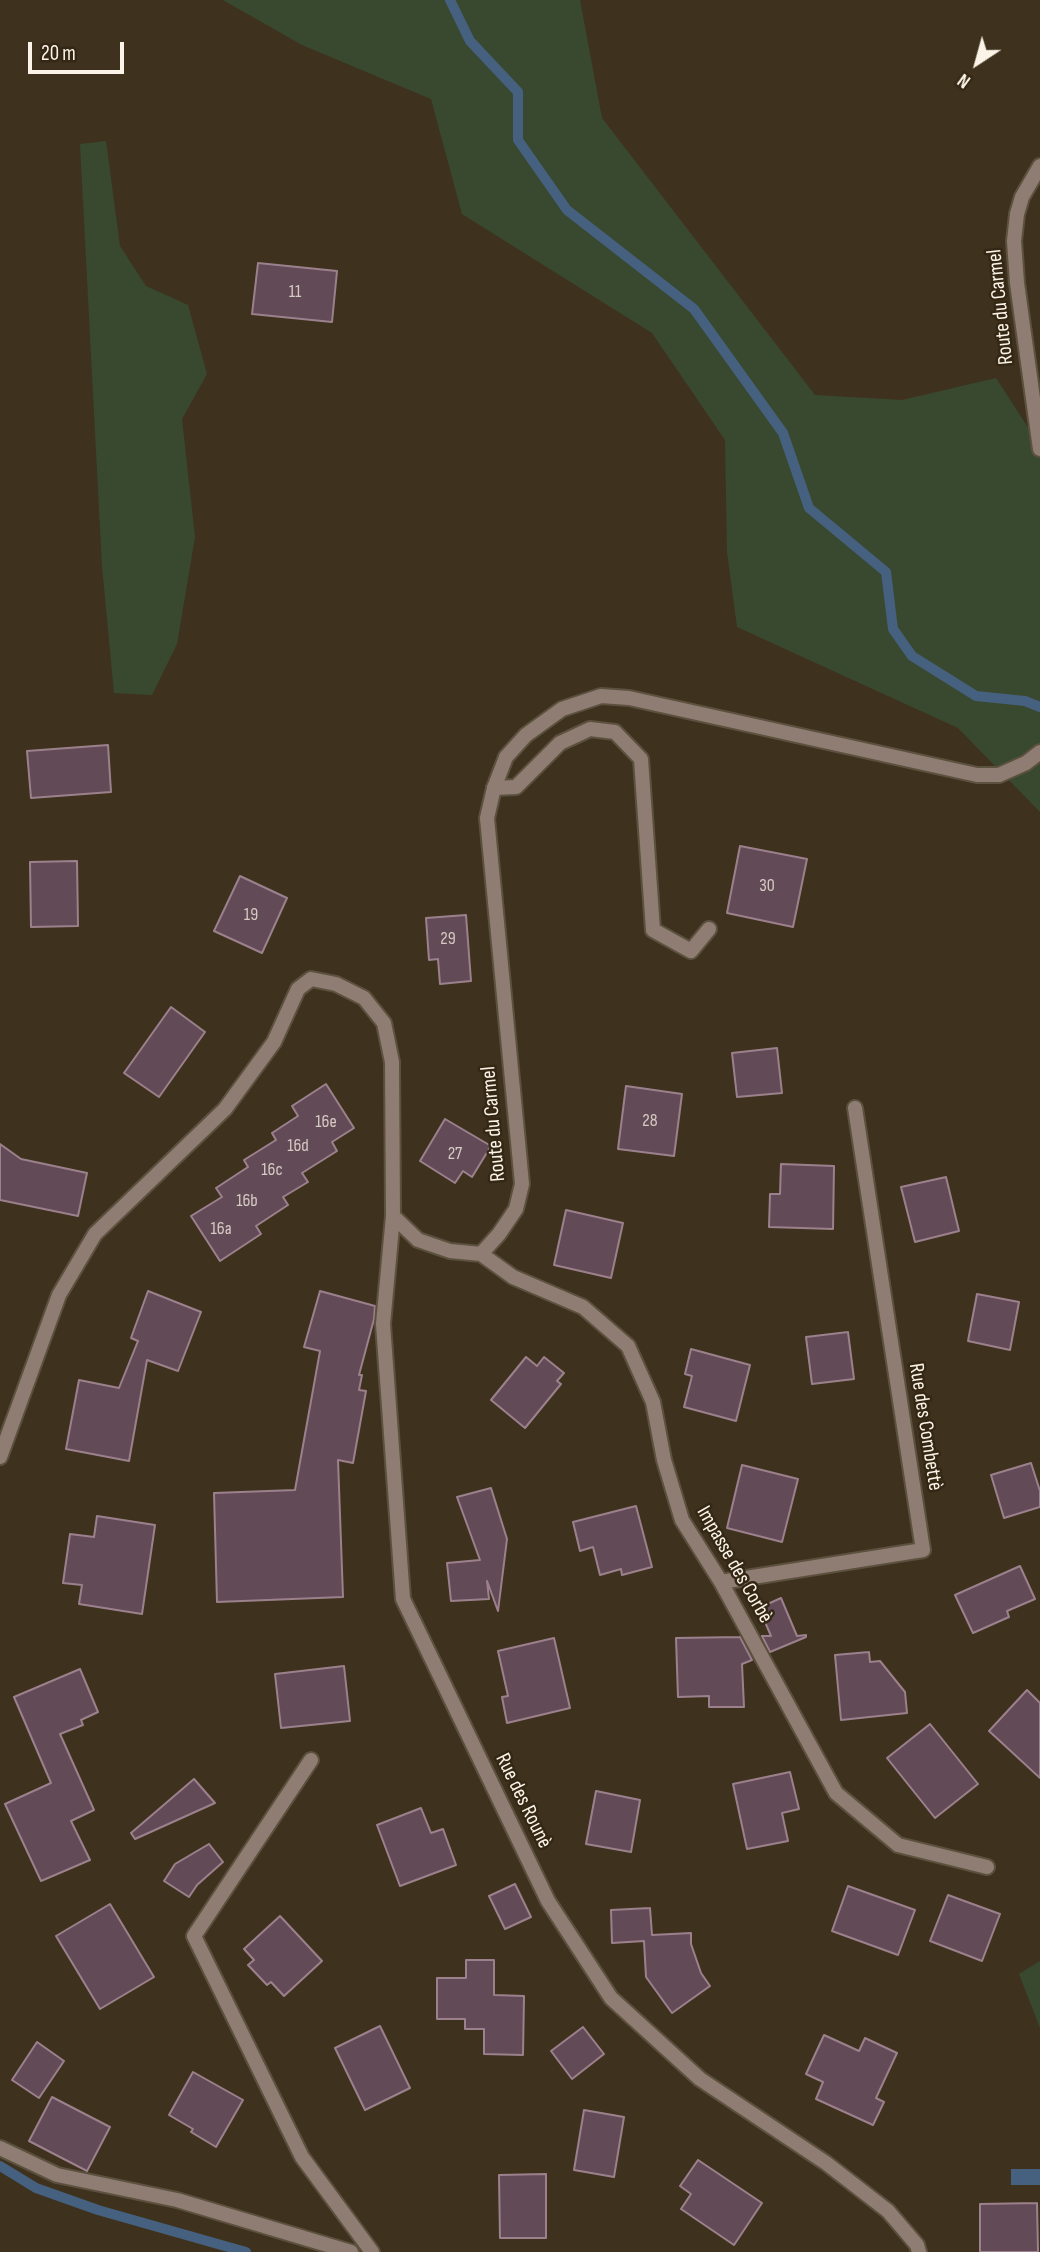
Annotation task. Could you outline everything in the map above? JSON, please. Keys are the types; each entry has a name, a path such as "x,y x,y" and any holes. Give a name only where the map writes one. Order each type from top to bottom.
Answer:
{"street":[{"name":"Route du Carmel","path":"1040,166 1022,197 1014,241 1017,283 1040,449"},
{"name":"Route du Carmel","path":"481,1254 516,1209 522,1184 487,818 494,788 506,757 526,735 562,709 601,696 629,698 977,775 999,775 1026,763 1040,752"},
{"path":"494,788 516,787 560,743 590,729 615,732 641,759 653,930 691,951 709,929"},
{"path":"0,1457 60,1295 95,1234 225,1109 274,1042 298,989 311,979 336,984 365,998 384,1024 392,1062 393,1216 418,1240 450,1251 481,1254"},
{"name":"Rue des Combettè","path":"721,1582 923,1550 855,1108"},
{"name":"Rue des Rounè","path":"393,1216 383,1324 403,1599 548,1901 611,1998 700,2079 826,2163 888,2211 917,2245 919,2252"},
{"name":"Impasse des Corbè","path":"481,1254 513,1277 583,1307 628,1346 653,1402 664,1460 682,1520 721,1582 836,1793 898,1845 987,1867"},
{"path":"311,1760 194,1937 302,2157 372,2252"},
{"path":"0,2148 57,2175 177,2200 351,2252"}],"green space":[{"path":"223,0 580,0 602,118 815,395 902,400 996,378 1040,446 1040,812 958,728 737,627 727,552 725,440 652,333 462,214 431,99 302,45"},
{"path":"106,141 120,246 146,286 188,305 207,374 182,419 195,537 177,644 152,695 114,693 102,566 80,144"},
{"path":"1040,1961 1040,2028 1019,1974"}],"water":[{"path":"1011,2169 1040,2169 1040,2185 1011,2185"}],"building":[{"path":"258,263 337,271 332,322 252,314"},
{"path":"108,745 111,792 31,798 27,751"},
{"path":"740,846 807,859 793,927 727,913"},
{"path":"77,861 78,926 31,927 30,862"},
{"path":"240,876 287,898 262,953 214,931"},
{"path":"466,915 471,981 440,984 438,959 429,960 426,918"},
{"path":"171,1007 205,1032 159,1097 124,1073"},
{"path":"777,1048 782,1093 737,1097 732,1053"},
{"path":"326,1084 354,1128 332,1142 337,1151 302,1173 308,1182 283,1197 288,1205 256,1226 261,1234 220,1261 191,1216 222,1197 216,1188 248,1167 244,1160 276,1140 272,1133 298,1116 292,1106"},
{"path":"626,1086 682,1094 674,1156 618,1149"},
{"path":"445,1119 491,1146 472,1177 463,1171 455,1183 420,1161"},
{"path":"0,1144 21,1159 87,1173 78,1216 0,1200"},
{"path":"781,1164 834,1166 833,1229 769,1227 770,1194 780,1194"},
{"path":"946,1177 959,1231 915,1242 901,1187"},
{"path":"566,1210 623,1223 611,1278 554,1265"},
{"path":"148,1291 201,1312 178,1371 147,1360 129,1461 66,1449 79,1380 119,1388 138,1341 131,1338"},
{"path":"320,1291 375,1306 359,1375 362,1375 359,1390 366,1391 353,1463 338,1460 343,1597 217,1602 214,1493 295,1490 320,1351 304,1347"},
{"path":"977,1294 1019,1302 1010,1350 968,1341"},
{"path":"848,1332 854,1379 812,1384 806,1337"},
{"path":"691,1349 750,1365 736,1421 684,1407 692,1376 685,1374"},
{"path":"526,1357 537,1366 544,1357 564,1373 557,1381 561,1384 525,1428 491,1400"},
{"path":"1031,1463 1040,1491 1040,1507 1004,1518 991,1475"},
{"path":"742,1465 798,1479 782,1542 727,1528"},
{"path":"491,1488 507,1539 498,1611 487,1581 489,1599 451,1601 447,1563 480,1560 457,1497"},
{"path":"636,1506 652,1567 622,1575 621,1569 600,1575 593,1547 580,1551 573,1522"},
{"path":"97,1516 155,1525 142,1614 79,1604 82,1585 63,1583 70,1534 94,1537"},
{"path":"1020,1566 1035,1599 1007,1611 1009,1617 973,1633 955,1595"},
{"path":"781,1598 797,1636 806,1637 770,1652 762,1636 771,1636 759,1608"},
{"path":"740,1637 752,1660 742,1664 744,1707 709,1707 709,1696 678,1697 676,1638"},
{"path":"554,1638 570,1708 507,1723 502,1697 508,1696 498,1651"},
{"path":"869,1652 870,1662 880,1661 905,1692 907,1713 841,1720 835,1655"},
{"path":"344,1666 350,1721 281,1728 275,1674"},
{"path":"80,1669 98,1712 81,1720 83,1725 60,1734 94,1810 71,1821 90,1860 41,1881 5,1804 51,1783 14,1697"},
{"path":"1027,1690 1040,1703 1040,1778 989,1731"},
{"path":"930,1724 978,1784 935,1818 887,1758"},
{"path":"790,1772 799,1809 782,1813 788,1841 747,1849 733,1784"},
{"path":"194,1779 215,1803 135,1839 131,1833"},
{"path":"596,1791 640,1800 631,1852 586,1844"},
{"path":"421,1808 431,1833 443,1829 456,1865 400,1886 377,1825"},
{"path":"209,1844 223,1862 197,1885 189,1897 164,1881 175,1864"},
{"path":"515,1884 531,1917 505,1929 489,1896"},
{"path":"848,1886 915,1910 898,1955 832,1931"},
{"path":"948,1895 1000,1914 982,1961 930,1941"},
{"path":"110,1904 154,1977 100,2009 56,1936"},
{"path":"650,1908 652,1935 691,1933 691,1944 701,1973 710,1986 672,2013 646,1977 644,1941 612,1943 611,1910"},
{"path":"280,1916 322,1961 284,1996 271,1982 267,1985 248,1965 254,1960 244,1949"},
{"path":"466,1960 494,1960 494,1995 524,1996 523,2055 484,2054 484,2029 465,2029 465,2019 437,2019 437,1978 466,1978"},
{"path":"380,2026 410,2088 365,2110 335,2048"},
{"path":"583,2027 604,2054 572,2079 551,2051"},
{"path":"824,2035 859,2051 865,2038 897,2053 876,2098 884,2102 873,2125 816,2099 823,2082 806,2074"},
{"path":"37,2042 64,2061 39,2098 12,2080"},
{"path":"193,2072 243,2100 216,2147 169,2115"},
{"path":"52,2097 110,2127 87,2171 29,2141"},
{"path":"584,2110 624,2117 614,2177 574,2170"},
{"path":"698,2160 762,2203 734,2245 681,2209 691,2194 680,2186"},
{"path":"546,2174 546,2238 500,2238 499,2175"},
{"path":"1037,2203 1038,2252 980,2252 980,2204"}],"waterway":[{"path":"450,0 470,41 518,92 518,140 567,210 694,309 783,433 809,508 886,572 893,629 912,656 976,696 1025,701 1040,707"},
{"path":"0,2166 36,2188 98,2210 246,2252"}]}
